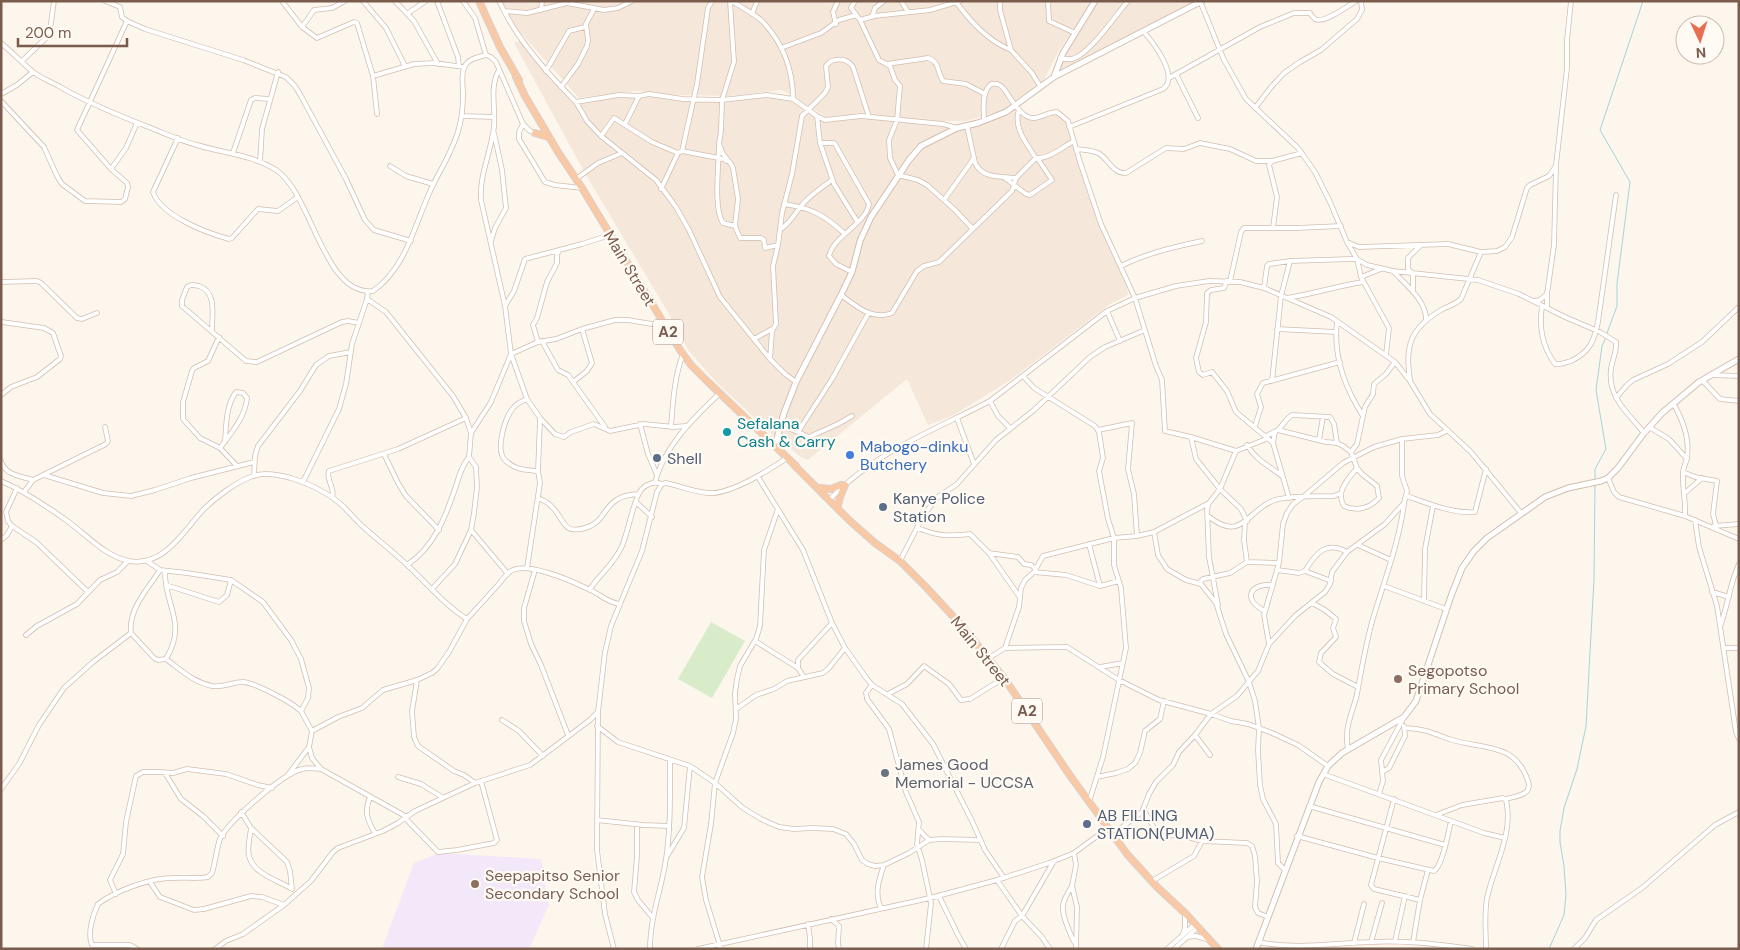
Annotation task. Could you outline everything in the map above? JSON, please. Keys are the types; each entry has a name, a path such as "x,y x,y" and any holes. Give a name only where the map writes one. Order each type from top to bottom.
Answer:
{"highway":[{"name":"A2","path":"479,2 500,48 546,128"},
{"name":"A2","path":"516,77 546,128"},
{"path":"539,119 539,124 534,132 550,138"},
{"name":"Main Street","path":"546,128 550,138 664,326 691,365 862,532 900,561 925,586 989,658 1127,854 1218,949"},
{"name":"Main Street","path":"546,128 575,177"},
{"name":"Main Street","path":"794,465 884,549"},
{"path":"820,488 831,489 843,485"},
{"path":"838,506 843,485"}],"street":[{"path":"22,61 48,36 54,1"},
{"path":"105,1 120,7 122,17 140,27 278,72 291,80 346,179 365,220 374,230 411,241"},
{"path":"282,1 302,27 317,38 354,22 358,23 373,76 377,114"},
{"path":"302,27 314,10 327,9 345,1"},
{"path":"363,1 386,28 405,66"},
{"path":"395,1 408,13 418,27 438,64"},
{"path":"408,13 426,1"},
{"path":"1,43 32,72 89,102 137,123 197,145 232,153 272,167 284,176 298,197 337,270 347,283 362,291 373,292 382,284 411,241 433,184 451,150 462,116 461,67 437,1"},
{"path":"463,1 475,18 486,55"},
{"path":"499,1 512,26 546,71 576,102 587,121 601,136 656,180 689,230 720,297 770,359 796,382"},
{"path":"541,10 542,1"},
{"path":"504,11 527,13 567,2 594,9 614,9 632,1"},
{"path":"661,189 680,152 694,100 708,8 712,1"},
{"path":"730,1 764,23 781,48 791,69 793,99"},
{"path":"730,1 734,62 722,100 717,176 719,216 722,223 735,226"},
{"path":"752,14 756,1"},
{"path":"836,24 833,12 838,1"},
{"path":"855,1 851,7 860,20 878,60 890,66 900,88 897,120 889,136 888,147 890,158 898,175"},
{"path":"872,17 876,8 884,1"},
{"path":"901,1 908,12"},
{"path":"1000,1 1000,10 1011,50"},
{"path":"1048,1 1049,21 1075,33"},
{"path":"1054,76 1060,58 1094,1"},
{"path":"1060,58 1071,60 1082,54 1128,1"},
{"path":"775,446 784,413 796,382 852,272 860,241 871,217 885,199 898,175 921,146 957,128 984,121 1017,107 1054,76 1200,1 1220,50 1246,99 1302,152 1318,177 1357,260 1363,282 1389,328 1386,355"},
{"path":"1169,78 1260,27 1294,13 1306,12 1317,20 1321,20 1356,1"},
{"path":"1255,108 1284,73 1321,50 1358,19 1362,10 1361,1"},
{"path":"1547,308 1547,294 1554,245 1556,165 1567,68 1570,1"},
{"path":"860,20 930,10 958,2 965,15 988,36 998,45 1011,50 1032,73 1040,86"},
{"path":"561,87 578,64 586,46 588,40 585,27 594,9"},
{"path":"781,48 821,33 839,20 856,15"},
{"path":"1,101 44,147 62,184 85,201 121,202 125,199 128,188 127,183 111,170 77,131 127,21"},
{"path":"546,71 569,31 585,27"},
{"path":"1069,127 1163,89 1169,83 1168,71 1156,47 1143,31"},
{"path":"373,76 405,66 438,64 461,67 468,61 486,55 491,57 499,70 522,124 534,132 546,128"},
{"path":"887,64 921,58 932,60 938,66 943,81 969,85 985,94"},
{"path":"770,359 772,332 776,324 773,266 802,116 828,87 826,66 831,61 842,59 851,64 869,117"},
{"path":"490,244 494,228 506,208 502,170 494,128 494,85 495,76 499,70"},
{"path":"1,94 17,85 32,72"},
{"path":"260,162 262,128 278,72"},
{"path":"1176,74 1198,118"},
{"path":"984,121 985,94 988,86 991,84 998,84 1004,89 1025,115 1033,118 1057,112 1068,121 1100,224 1136,298 1163,382 1165,431 1236,451"},
{"path":"576,102 619,95 639,96 649,94 694,100 722,100 760,94 793,99 825,120 861,116 943,124 957,128"},
{"path":"624,124 639,96"},
{"path":"232,153 251,100 255,98 270,99"},
{"path":"1003,177 1030,195 1052,180 1019,129 1017,107"},
{"path":"462,116 494,117"},
{"path":"817,116 820,143 832,180 857,221"},
{"path":"601,136 614,118 652,142 680,152 719,158 732,164"},
{"path":"111,170 126,148 137,123"},
{"path":"522,124 519,139 541,178 550,184 582,188"},
{"path":"966,126 978,168 989,175 1016,178"},
{"path":"494,128 480,190 481,200 505,306 511,354 527,399 540,418 555,434 564,437 591,424 617,430 640,424 671,427 686,426"},
{"path":"178,138 153,192 154,196 170,213 178,218 201,229 231,238 258,209 278,211 298,197"},
{"path":"841,295 868,314 888,315 892,313 916,271 924,266 939,262 1012,191 1016,178 1037,158 1049,155 1074,141"},
{"path":"820,143 834,143 869,204 868,209 830,252 829,256 836,264 852,272"},
{"path":"1076,149 1096,152 1121,173 1126,173 1166,148 1184,149 1200,143 1230,149 1256,160 1271,162 1302,152"},
{"path":"718,144 723,154 732,164 738,199 735,226 740,238 761,238 764,240 766,248 778,245"},
{"path":"575,177 598,162 622,153"},
{"path":"944,200 974,158"},
{"path":"1271,162 1269,167 1277,198 1273,228"},
{"path":"1347,242 1359,247 1448,244 1481,252 1497,251 1510,242 1527,188 1549,176 1556,165"},
{"path":"390,166 406,176 433,184"},
{"path":"898,175 918,180 944,200 972,228"},
{"path":"780,230 793,219 800,206 832,180"},
{"path":"1542,306 1541,336 1555,364 1564,364 1585,353 1598,332 1616,195"},
{"path":"784,204 800,206 819,213 845,234"},
{"path":"1274,443 1236,412 1227,391 1212,372 1200,374 1196,362 1197,351 1206,322 1207,293 1211,290 1224,288 1228,281 1243,229 1341,226"},
{"path":"505,306 514,291 525,258 610,235"},
{"path":"1120,266 1140,256 1202,241"},
{"path":"1413,292 1413,274 1408,268 1408,258 1421,245"},
{"path":"559,250 557,263 547,282 538,318 534,325 540,342 558,370 568,375 606,429"},
{"path":"1410,381 1409,352 1414,335 1426,320 1446,307 1457,303 1464,294 1481,252"},
{"path":"1264,288 1267,266 1269,264 1290,261 1357,260 1367,265 1393,272 1471,278 1519,294 1616,342 1610,376 1616,398 1622,408 1644,433"},
{"path":"1272,381 1280,296 1290,261"},
{"path":"1361,277 1381,269"},
{"path":"1393,272 1413,292 1424,307 1426,320"},
{"path":"1,282 37,280 77,318 82,320 97,313"},
{"path":"829,499 852,477 871,463 917,437 990,401 1107,311 1136,298 1176,286 1201,282 1228,281 1264,288 1331,317 1395,362 1410,381 1424,406 1486,469 1521,513"},
{"path":"1287,298 1363,282"},
{"path":"212,330 212,298 210,293 202,287 190,285 187,287 182,300 182,306 246,361 257,362 342,322 359,323"},
{"path":"303,482 339,409 346,384 351,352 368,299 368,292"},
{"path":"1532,301 1540,300 1547,294"},
{"path":"368,299 386,312 453,396 466,418 471,433 469,457 462,466 439,530 419,556 407,565"},
{"path":"1616,398 1632,380 1668,364 1702,342 1739,307"},
{"path":"1107,311 1120,341"},
{"path":"798,432 832,379 868,314"},
{"path":"471,433 492,402 511,354 540,342 621,319 664,326"},
{"path":"1,322 44,328 53,333 61,356 60,359 37,377 11,387 1,395"},
{"path":"1337,322 1336,332 1340,362 1348,389 1363,416"},
{"path":"754,339 774,328"},
{"path":"573,382 587,371 592,363 582,329"},
{"path":"1277,329 1336,332"},
{"path":"900,561 923,516 938,498 957,484 1010,428 1034,410 1090,357 1105,347 1145,330"},
{"path":"219,337 208,361 192,371 183,402 182,415 186,424 200,438 220,448 237,466"},
{"path":"254,476 254,462 258,446 300,391 316,365 329,356 351,352"},
{"path":"671,427 676,376 683,354"},
{"path":"1379,794 1383,781 1381,760 1402,719 1416,701 1462,568 1474,551 1487,538 1521,513 1554,493 1608,478 1618,468 1649,427 1673,403 1702,380 1739,359"},
{"path":"1255,426 1261,407 1257,394 1263,383 1340,362"},
{"path":"1351,452 1354,450 1358,439 1365,407 1373,394 1374,384 1386,374 1395,362"},
{"path":"1023,376 1034,388 1098,430 1103,458 1099,471 1108,519 1114,538 1114,565 1119,581 1126,648 1097,777 1089,802"},
{"path":"1709,376 1739,376"},
{"path":"1702,380 1720,399 1739,401"},
{"path":"220,448 225,442 243,415 247,398 243,393 236,392 232,397 227,417 225,442"},
{"path":"655,482 671,448 686,426 720,393"},
{"path":"527,399 514,407 508,418 500,450 501,455 506,461 516,468 538,471"},
{"path":"990,401 998,416 1010,428"},
{"path":"1673,403 1685,428 1687,459 1683,472 1685,516"},
{"path":"782,426 809,437 852,416"},
{"path":"1005,648 1016,619 1022,584 1035,570 1042,556 1114,538 1154,532 1209,503 1220,489 1236,451 1259,443 1292,416 1330,417 1333,420 1337,443"},
{"path":"1318,440 1323,417"},
{"path":"332,497 333,491 328,475 330,471 363,459 384,454 466,418"},
{"path":"527,568 540,483 538,471 540,418"},
{"path":"957,418 974,464"},
{"path":"1098,430 1132,423 1128,469 1134,494 1137,536"},
{"path":"640,424 648,454 657,475"},
{"path":"24,492 33,480 106,444 108,440 105,427"},
{"path":"1649,427 1669,439 1687,459"},
{"path":"1269,644 1264,617 1265,611 1279,563 1284,519 1295,501 1303,497 1343,462 1383,443 1402,439 1432,437 1448,430"},
{"path":"1276,431 1337,443 1351,452 1352,458 1364,477 1377,486 1380,492 1378,500 1362,508 1349,509 1342,504 1340,500 1341,493 1344,485 1358,468"},
{"path":"1276,431 1274,443 1282,476 1289,497 1295,501"},
{"path":"1191,437 1196,459 1220,489 1241,509 1246,522 1244,540 1247,562"},
{"path":"1348,749 1346,728 1358,687 1373,616 1384,586 1401,524 1407,491 1402,476 1402,439"},
{"path":"1246,446 1265,465 1282,476"},
{"path":"384,454 406,496 439,530"},
{"path":"432,590 455,564 470,530 477,486 476,467 469,457"},
{"path":"590,589 618,555 628,531 638,494 647,485 655,482 713,493 727,490 758,477 787,458"},
{"path":"1,461 3,467 10,474 33,480"},
{"path":"44,475 103,493 131,496 254,462"},
{"path":"1406,496 1433,506 1475,512 1486,469"},
{"path":"1683,472 1717,482 1713,514 1714,526"},
{"path":"1,480 24,492 67,520 101,548 128,561 147,561 169,548 183,536 204,510 216,499 254,476 277,475 303,482 332,497 407,565 451,609 467,619"},
{"path":"758,477 806,556 832,624 845,648 872,685 902,704 933,744 980,840 1004,878"},
{"path":"1608,478 1614,492 1619,497 1714,526 1739,539"},
{"path":"1685,493 1702,478"},
{"path":"614,949 605,914 597,850 598,712 610,626 642,551 657,492 662,484"},
{"path":"17,488 6,512 6,518 12,526 36,542 88,592"},
{"path":"1208,516 1218,524 1232,526 1246,522 1274,501 1289,497 1334,496 1341,493"},
{"path":"538,498 551,505 566,528 574,530 588,528 596,523 617,499 638,494"},
{"path":"636,502 652,517"},
{"path":"1209,503 1209,558 1219,610 1226,634 1249,682 1255,701 1259,728 1260,785 1263,798 1276,824 1278,863 1285,870"},
{"path":"1113,834 1139,815 1156,782 1173,765 1179,752 1211,714 1237,696 1249,682 1260,666 1269,644 1296,615 1325,592 1331,581 1332,572 1348,552 1385,524 1404,503"},
{"path":"1424,601 1424,548 1433,506"},
{"path":"721,949 702,880 715,783 733,733 736,719 735,693 737,679 744,658 755,641 761,620 764,550 778,508"},
{"path":"1695,520 1699,546 1721,625 1736,732 1739,739"},
{"path":"1714,526 1739,524"},
{"path":"1,540 7,535 12,526"},
{"path":"918,528 936,535 970,534 989,553 1020,597"},
{"path":"470,530 508,574"},
{"path":"1154,532 1158,555 1167,569 1186,580 1199,583 1207,590 1219,610"},
{"path":"1089,544 1100,586"},
{"path":"1358,545 1391,560"},
{"path":"1305,572 1315,556 1326,548 1335,546 1348,552"},
{"path":"989,553 1018,557 1024,564 1031,565 1035,570 1066,576 1100,586 1119,581"},
{"path":"26,635 42,623 77,604 100,580 117,572 128,561"},
{"path":"147,561 162,571 187,572 231,580 263,602 282,625 298,651 309,688 308,698 301,711"},
{"path":"1199,583 1203,580 1230,573 1247,562 1279,563"},
{"path":"1721,625 1739,564"},
{"path":"312,731 338,717 362,708 383,690 417,680 437,669 450,652 467,619 508,574 518,568 535,570 590,589 608,602 619,604"},
{"path":"535,570 524,608 524,621 531,644 568,735"},
{"path":"1277,570 1305,572 1331,581"},
{"path":"162,571 176,623 173,645 166,659"},
{"path":"162,571 138,603 130,620 131,632 154,658 158,660 166,659 188,677 214,687 244,682 267,690 301,711 312,731 309,747 285,778"},
{"path":"166,585 219,602 227,595 231,580"},
{"path":"1265,611 1254,604 1251,600 1251,593 1253,590 1263,586 1273,585"},
{"path":"1384,586 1446,610"},
{"path":"1712,592 1729,597"},
{"path":"1312,603 1336,618 1333,628 1336,637 1321,653 1318,662 1333,674 1358,687"},
{"path":"798,668 798,660 832,624"},
{"path":"1,789 19,764 39,725 64,688 131,632"},
{"path":"755,641 798,668 804,677"},
{"path":"989,658 1005,648 1067,647 1119,680 1164,701 1259,728 1298,745 1328,766"},
{"path":"736,709 756,695 774,689 787,681 826,672 845,648"},
{"path":"1724,648 1739,648"},
{"path":"1100,667 1123,663"},
{"path":"888,694 907,684 924,666 949,684 961,700 964,701 970,700 1004,678"},
{"path":"417,680 412,711 414,737 418,746 454,771 464,774 475,783"},
{"path":"872,685 866,693 866,699 890,728 899,770 906,792 918,818 918,847 930,898 930,918 926,949"},
{"path":"1097,777 1116,773 1136,763 1145,731 1160,719 1164,701"},
{"path":"215,949 226,941 243,934 284,905 317,874 338,848 392,827 442,797 475,783 530,765 598,712"},
{"path":"1382,772 1389,768 1405,736 1402,719"},
{"path":"1256,949 1308,806 1328,766 1348,749 1402,719"},
{"path":"502,720 519,731 543,756"},
{"path":"597,726 614,740 690,766 761,819 779,827 840,831 851,838 862,860 875,866 884,865 909,854 929,840 980,840"},
{"path":"1405,728 1429,730 1450,739 1496,749 1508,754 1524,769 1530,785 1529,790 1525,794 1506,799 1462,805 1436,815"},
{"path":"1195,735 1210,755"},
{"path":"309,747 313,760 321,769 406,818 438,852 496,842 481,781"},
{"path":"650,949 652,917 666,858 669,826 670,760"},
{"path":"666,858 684,828 690,766"},
{"path":"116,894 110,880 123,854 133,780 136,776 143,772 173,773 187,769 220,773 272,788"},
{"path":"138,949 130,945 91,944 93,917 98,904 116,894 150,882 173,878 208,877 212,873 223,836 241,812 285,778 302,769 321,769"},
{"path":"165,772 181,799 210,822 223,836"},
{"path":"1323,774 1484,833 1505,838"},
{"path":"398,777 421,784 442,797"},
{"path":"370,797 366,806 367,817 375,833"},
{"path":"1394,799 1372,883 1373,888 1420,900"},
{"path":"1486,949 1485,912 1487,898 1505,838 1508,811 1506,799"},
{"path":"1308,806 1445,845"},
{"path":"1143,809 1158,835 1181,835 1202,841 1247,843 1252,846 1255,856 1257,881 1255,907 1258,913 1268,917"},
{"path":"241,812 251,828 286,862 290,871 292,889"},
{"path":"1574,949 1596,920 1642,888 1715,826 1739,812"},
{"path":"596,820 669,826"},
{"path":"1298,836 1434,871 1438,869 1451,821"},
{"path":"637,824 634,892 652,917"},
{"path":"251,828 248,848 250,861 262,873 292,889 297,894"},
{"path":"698,949 939,896 1004,878 1074,853 1108,828"},
{"path":"919,830 929,840"},
{"path":"1152,881 1194,856 1202,841"},
{"path":"1074,853 1076,865 1072,886 1076,907 1076,949"},
{"path":"1002,948 1015,921 1022,916 1054,861"},
{"path":"881,908 878,902 878,892 884,865"},
{"path":"1413,942 1420,900 1428,870"},
{"path":"997,880 1022,916 1041,936 1050,949"},
{"path":"150,882 163,899 194,910 251,896 262,897 284,905"},
{"path":"1072,886 1064,898 1062,907 1065,920 1075,943"},
{"path":"939,896 966,949"},
{"path":"1395,941 1405,896"},
{"path":"1375,949 1374,941 1382,903"},
{"path":"1354,943 1364,904"},
{"path":"1174,949 1185,936 1185,913"},
{"path":"831,919 839,926 838,943 840,949"},
{"path":"808,924 810,949"},
{"path":"1167,949 1197,926"},
{"path":"1185,936 1196,936 1210,940"},
{"path":"1258,942 1290,948 1395,941 1472,949"}],"shaded area":[{"path":"501,1 1092,1 1058,52 1044,80 1004,110 966,121 930,121 857,113 847,116 902,120 957,128 1016,106 1025,115 1033,118 1051,112 1064,116 1092,199 1125,273 1128,295 1110,304 1009,381 954,415 928,425 907,379 808,460 801,457 777,439 717,383 688,350 666,309 586,175 514,43 523,40 546,71 576,102 605,97 649,94 722,100 760,94 782,94 817,116 834,120 843,116 826,117 782,90 730,96 678,95 637,91 579,98 511,22"},
{"path":"1095,1 1202,1 1054,77 1058,65"},
{"name":"Seepapitso Senior Secondary School","path":"439,853 541,859 549,905 529,949 382,949 414,863"}],"green space":[{"path":"711,622 745,641 712,698 678,679"}],"waterway":[{"path":"1607,333 1617,306 1617,284 1630,182 1600,130 1643,1"},
{"path":"1595,480 1595,469 1606,449 1596,390 1602,346 1606,337"},
{"path":"1549,949 1564,915 1566,895 1560,831 1564,808 1577,769 1586,726 1594,579 1595,484"}],"place":[{"name":"Sefalana Cash & Carry","path":"727,432"},
{"name":"Mabogo-dinku Butchery","path":"850,455"},
{"name":"Shell","path":"657,458"},
{"name":"Kanye Police Station","path":"883,507"},
{"name":"Segopotso Primary School","path":"1398,679"},
{"name":"James Good Memorial - UCCSA","path":"885,773"},
{"name":"AB FILLING STATION(PUMA)","path":"1087,824"},
{"name":"Seepapitso Senior Secondary School","path":"475,884"}]}
